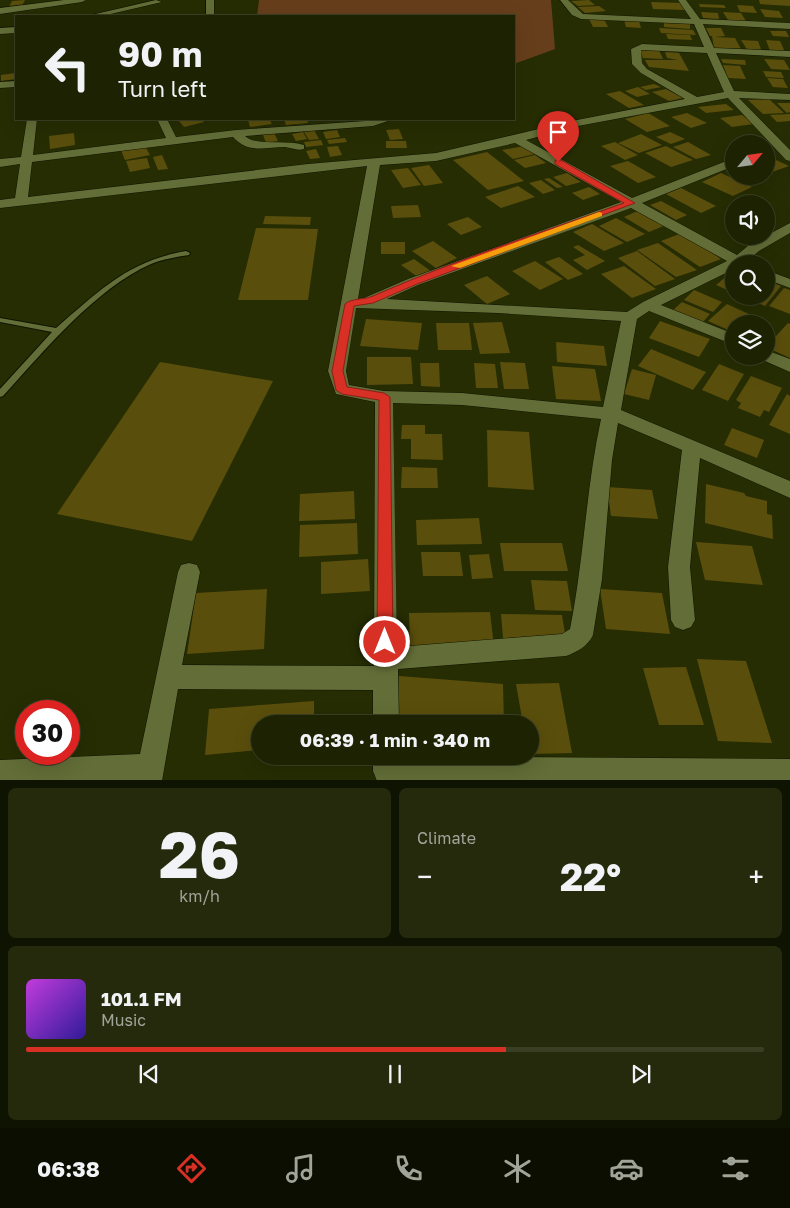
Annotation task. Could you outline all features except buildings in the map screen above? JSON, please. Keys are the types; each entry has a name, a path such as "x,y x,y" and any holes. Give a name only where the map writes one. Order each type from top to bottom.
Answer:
{"street":[{"path":"0,11 48,3 82,0"},
{"path":"210,0 210,15"},
{"path":"564,0 575,13 581,16 790,26"},
{"path":"682,0 697,21 730,94 763,135"},
{"path":"96,15 157,4"},
{"path":"0,31 15,30"},
{"path":"696,101 644,71 637,64 636,49 642,47 710,49 790,54"},
{"path":"0,86 15,84"},
{"path":"0,204 308,168 374,164 436,157 577,124 730,94 790,97"},
{"path":"22,202 32,120"},
{"path":"162,120 172,140"},
{"path":"0,163 172,140 236,133 373,123 385,120"},
{"path":"236,133 243,142 250,146 293,144 300,147"},
{"path":"515,138 725,255"},
{"path":"775,148 790,157"},
{"path":"374,164 337,371 342,390 384,397 462,399 612,414 692,446 790,490"},
{"path":"350,304 369,301 413,282 631,203 725,166"},
{"path":"747,255 754,248 790,227"},
{"path":"369,301 412,306 496,307 630,317 648,305 725,270"},
{"path":"775,278 790,284"},
{"path":"648,305 725,336"},
{"path":"168,677 385,668 566,645 581,635 591,579 602,460 630,317"},
{"path":"775,359 790,366"},
{"path":"384,397 386,715"},
{"path":"683,620 679,567 692,446"},
{"path":"0,772 149,774 189,572"},
{"path":"386,765 386,771 790,772"}],"lane":[{"path":"0,394 58,331 134,269 154,260 186,253"},
{"path":"0,320 58,331"}],"shaded area":[{"path":"259,0 551,0 555,49 515,64 515,15 257,15"}],"slow traffic":[{"path":"456,266 599,215"}],"route":[{"path":"385,642 384,397 342,390 337,371 350,304 369,301 413,282 631,203 558,162"}]}
